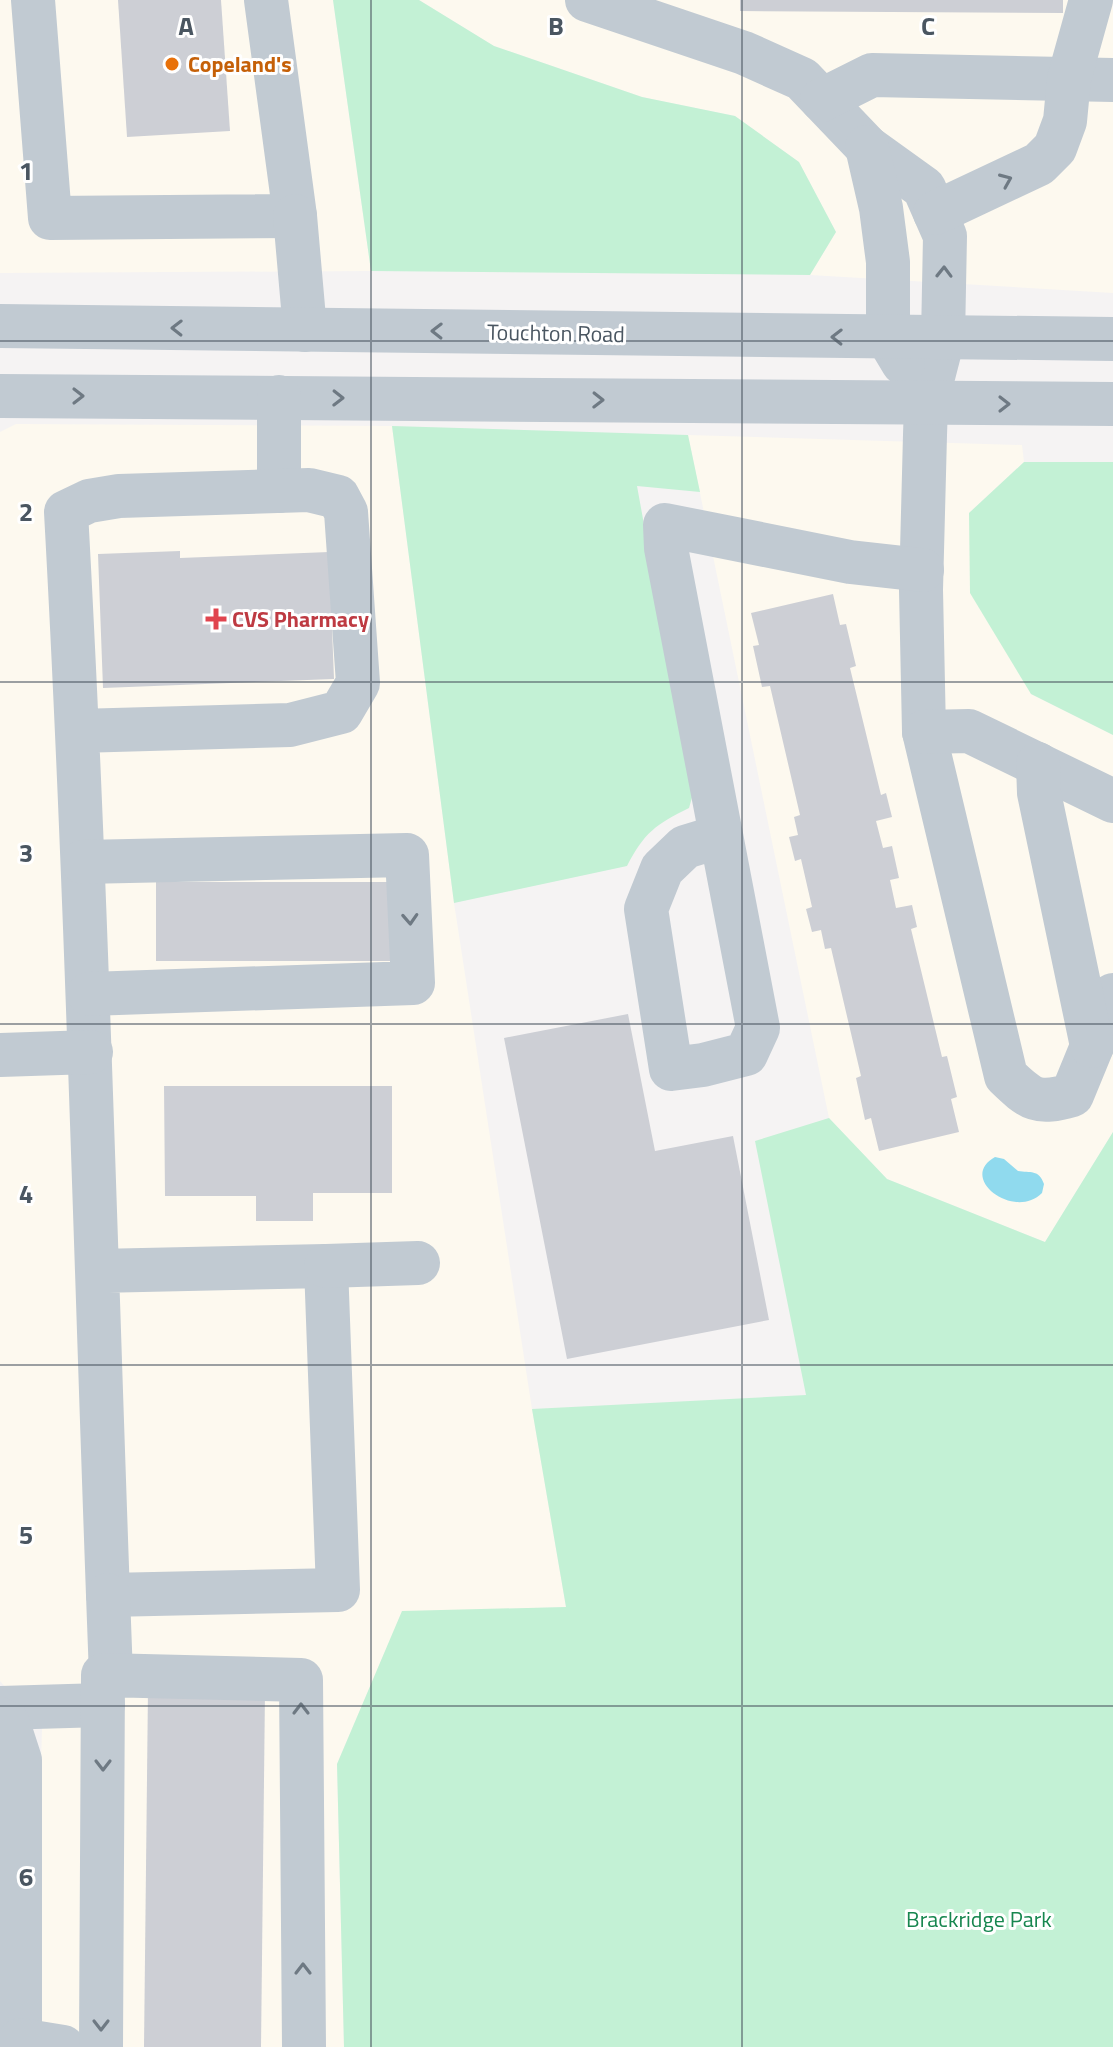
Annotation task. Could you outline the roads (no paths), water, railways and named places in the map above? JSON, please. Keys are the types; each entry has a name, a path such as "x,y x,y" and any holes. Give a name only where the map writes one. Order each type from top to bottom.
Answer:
{"street":[{"path":"33,0 50,218 295,216"},
{"path":"266,0 295,216 305,330"},
{"path":"587,0 678,16 744,53 802,79 867,147 924,188 945,236 943,338 926,404 922,570 924,732 1006,1076 1026,1095 1049,1101 1072,1095 1113,995"},
{"path":"935,213 1039,164 1055,148 1065,121 1069,79 1091,0"},
{"path":"822,100 872,75 1113,80"},
{"path":"867,147 881,208 888,262 888,338 926,404"},
{"name":"Touchton Road","path":"0,326 1113,339"},
{"path":"0,396 1113,404"},
{"path":"279,397 279,491"},
{"path":"78,731 290,725 341,712 358,683 346,512 338,497 309,490 119,496 89,501 66,512 89,994 108,1595 101,2047"},
{"path":"721,836 685,847 662,869 646,909 671,1069 746,1054 758,1028 666,548 665,525 850,562 922,570"},
{"path":"924,732 969,731 1113,801"},
{"path":"1038,764 1039,793 1092,1046"},
{"path":"83,862 407,855 413,983 89,994"},
{"path":"0,1055 91,1052"},
{"path":"97,1271 418,1263"},
{"path":"108,1595 338,1590 326,1266"},
{"path":"0,1708 107,1690 301,1680 304,2047"},
{"path":"0,1719 8,1723 20,1760 20,2043 63,2047"}],"water":[{"path":"995,1157 1004,1159 1018,1171 1040,1176 1044,1184 1042,1193 1018,1202 994,1193 982,1175 985,1166"}],"place":[{"name":"Copeland's","path":"172,64"},
{"name":"CVS Pharmacy","path":"216,619"}],"park label":[{"name":"Brackridge Park","path":"979,1919"}]}
